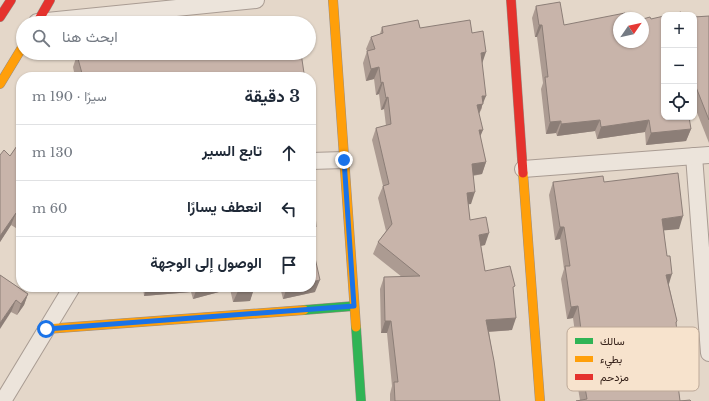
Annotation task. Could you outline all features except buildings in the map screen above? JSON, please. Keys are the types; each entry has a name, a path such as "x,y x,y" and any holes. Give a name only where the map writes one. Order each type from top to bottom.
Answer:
{"main road":[{"path":"0,17 11,0"},
{"path":"41,16 50,0"},
{"path":"333,0 361,401"},
{"path":"511,0 540,401"},
{"path":"0,84 16,58"},
{"path":"46,329 354,306"}],"street":[{"path":"97,16 256,0"},
{"path":"523,169 702,156 709,353"},
{"path":"316,161 344,160"},
{"path":"3,401 69,292"}],"traffic: fast":[{"path":"304,310 354,306"},
{"path":"356,327 361,401"}],"traffic: slow":[{"path":"333,0 356,327"},
{"path":"0,84 16,58"},
{"path":"523,173 540,401"},
{"path":"46,329 304,310"}],"traffic: jam":[{"path":"0,17 11,0"},
{"path":"41,16 50,0"},
{"path":"511,0 523,173"}],"route":[{"path":"46,329 354,306 344,160"}]}
